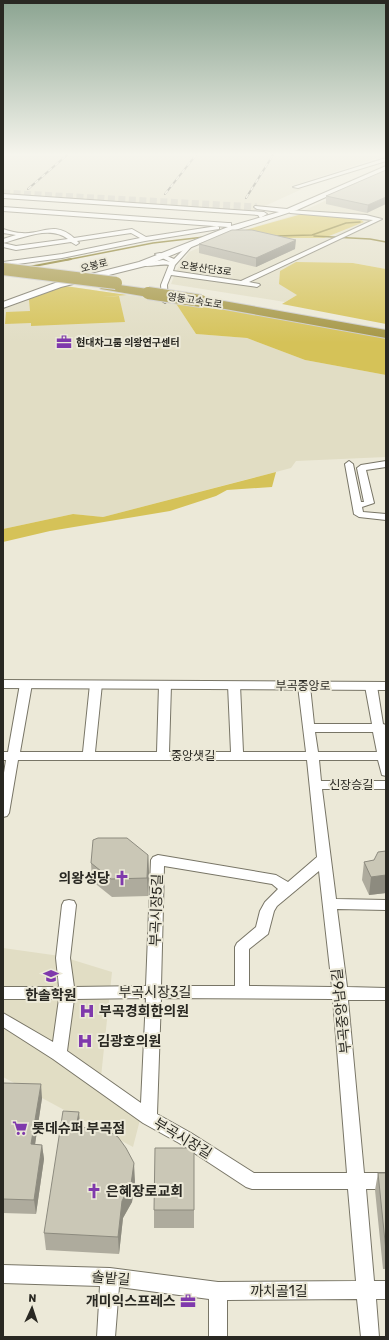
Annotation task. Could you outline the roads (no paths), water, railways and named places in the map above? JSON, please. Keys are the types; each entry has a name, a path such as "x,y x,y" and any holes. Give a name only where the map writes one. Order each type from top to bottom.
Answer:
{"highway":[{"name":"영동고속도로","path":"3,269 386,328"},
{"name":"영동고속도로","path":"3,274 111,285"},
{"name":"영동고속도로","path":"202,299 386,334"}],"street":[{"path":"116,218 183,222 214,228 261,218"},
{"path":"183,222 187,218"},
{"path":"214,228 220,218"},
{"path":"3,264 88,252 145,239 214,228 255,218"},
{"path":"363,218 379,219"},
{"name":"오봉산단3로","path":"240,282 379,219"},
{"name":"오봉로","path":"3,305 58,285 142,264 214,228"},
{"name":"오봉로","path":"3,299 49,281 76,273 134,262 190,246 214,228"},
{"path":"3,231 22,235"},
{"path":"3,245 16,248 132,231 145,239"},
{"path":"3,241 22,235 62,232 88,252"},
{"path":"98,236 113,246"},
{"path":"44,244 62,256"},
{"path":"165,301 164,285 173,264 190,246"},
{"path":"16,248 28,260"},
{"path":"161,255 172,260 173,264"},
{"path":"20,262 49,281"},
{"path":"142,264 156,262 173,264"},
{"name":"오봉산단3로","path":"170,273 258,285"},
{"path":"349,464 359,514 386,517"},
{"path":"357,506 369,504 361,468 386,464"},
{"name":"부곡중앙로","path":"3,684 386,686"},
{"path":"3,813 8,756 26,684"},
{"path":"88,756 96,684"},
{"path":"163,756 165,685"},
{"path":"234,685 237,756"},
{"name":"부곡중앙남6길","path":"304,686 340,993 370,1337"},
{"path":"372,686 382,728 383,756 386,772"},
{"path":"309,728 382,728"},
{"name":"중앙샛길","path":"8,756 383,756"},
{"name":"신장승길","path":"316,785 386,785"},
{"path":"242,992 242,947 263,930 266,912 274,899 324,859"},
{"name":"부곡시장5길","path":"149,1118 158,860 276,880 288,889"},
{"path":"60,1054 67,993 63,958 69,904"},
{"path":"329,904 386,905"},
{"name":"부곡시장3길","path":"3,993 242,992 386,994"},
{"name":"부곡시장길","path":"3,1019 60,1054 149,1118 185,1138 252,1181 386,1181"},
{"name":"솔밭길","path":"3,1274 110,1277 218,1291"},
{"path":"106,1337 110,1277"},
{"name":"까치골1길","path":"218,1291 386,1290"},
{"path":"218,1291 218,1337"}],"waterway":[{"path":"276,236 312,235 346,223 360,222"},
{"path":"314,236 370,239 386,242"},
{"path":"66,260 153,243 204,237"},
{"path":"29,267 71,259"}],"place":[{"name":"현대차그룹 의왕연구센터","path":"64,342"},
{"name":"의왕성당","path":"122,878"},
{"name":"한솔학원","path":"51,976"},
{"name":"부곡경희한의원","path":"87,1011"},
{"name":"김광호의원","path":"85,1041"},
{"name":"롯데슈퍼 부곡점","path":"20,1128"},
{"name":"은혜장로교회","path":"94,1191"},
{"name":"개미익스프레스","path":"188,1301"}]}
